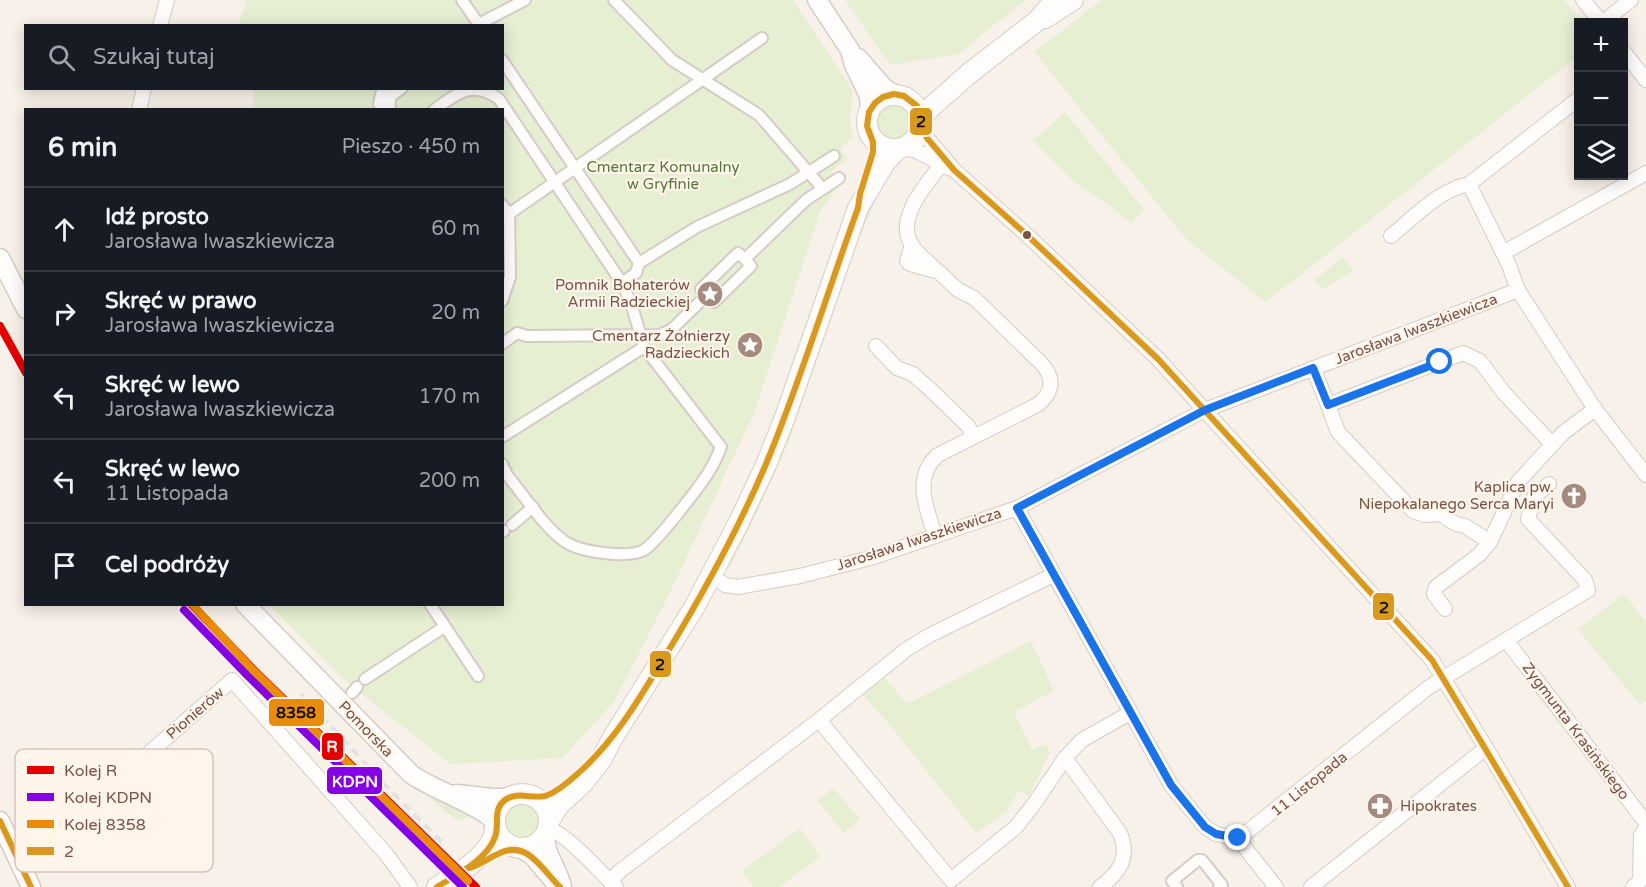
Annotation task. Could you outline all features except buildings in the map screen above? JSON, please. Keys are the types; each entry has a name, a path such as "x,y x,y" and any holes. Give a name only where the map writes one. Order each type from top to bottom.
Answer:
{"main road":[{"path":"466,869 476,867 500,853 536,845 548,828 558,806 590,775 712,576 750,500 776,438 858,208 884,164 900,148 916,139 929,109 971,72 1037,21 1055,0"},
{"path":"1037,21 1073,0"},
{"path":"858,208 873,152 867,123 870,108 880,98 919,96 971,72"},
{"path":"901,96 917,106 921,123"},
{"path":"871,137 883,147 900,148"},
{"path":"437,887 466,869 493,840 498,808 508,798 522,794 533,797 548,795 583,768 612,739"},
{"path":"533,797 545,807 548,828"},
{"path":"495,825 501,839 518,848"}],"street":[{"path":"161,24 167,0"},
{"path":"462,0 478,24"},
{"path":"481,24 525,0"},
{"path":"614,0 672,60 759,115 823,189"},
{"path":"817,0 850,50 884,88 901,96"},
{"path":"1583,0 1599,18"},
{"path":"1607,18 1631,0"},
{"path":"504,295 510,277 505,213 555,184 762,38"},
{"path":"850,50 854,65 869,96 870,108"},
{"path":"1628,58 1646,80"},
{"path":"504,63 639,263"},
{"path":"139,108 144,90"},
{"path":"383,101 399,90"},
{"path":"438,108 464,91 470,90"},
{"path":"482,90 499,99 622,284 631,303 644,347 721,447 711,470 661,533 646,550 633,555 574,547 563,541 552,531 504,468"},
{"path":"1391,236 1443,194 1456,186 1468,184 1574,102"},
{"path":"921,123 927,138 948,167 1096,299 1158,359 1417,644 1444,678 1568,887"},
{"path":"900,148 917,150 948,167"},
{"path":"622,284 636,273 639,263 698,227 790,184 834,156"},
{"path":"935,535 924,496 923,482 931,461 938,455 1037,405 1049,391 1051,380 1049,372 974,298 957,290 939,272 910,264 907,261 912,245 907,233 908,216 917,199 948,167"},
{"path":"1503,253 1646,173"},
{"path":"745,259 806,200 839,178"},
{"path":"1468,184 1503,253 1518,290 1595,409 1646,475"},
{"path":"738,253 745,259 751,266 714,302 701,289 738,253"},
{"path":"0,258 24,305"},
{"name":"Jarosława Iwaszkiewicza","path":"712,576 725,585 738,587 800,576 874,557 1017,508 1205,410 1518,290"},
{"path":"504,342 516,333 527,336 659,335 671,330 707,295"},
{"path":"876,346 897,368 913,374 928,387 968,426 974,436"},
{"path":"504,436 644,347"},
{"path":"1328,405 1463,353 1480,361 1504,393 1552,444"},
{"path":"1313,368 1338,432 1413,511 1425,515 1440,514 1490,542"},
{"path":"1445,609 1434,594 1436,587 1479,555 1490,542 1518,482 1563,433 1595,409"},
{"path":"1444,678 1587,590 1584,580 1528,519 1534,497 1549,484"},
{"path":"506,529 533,507"},
{"path":"1017,508 1171,785 1205,827 1216,834 1238,838 1244,849 1276,887"},
{"path":"561,887 557,869 545,843 548,828 572,843 613,884 629,863 819,720 907,650 930,635 1053,575"},
{"name":"Pomorska","path":"247,606 402,767 423,783 484,812 495,825"},
{"path":"431,606 478,676"},
{"path":"358,686 444,627"},
{"name":"Zygmunta Krasińskiego","path":"1506,640 1646,823"},
{"name":"11 Listopada","path":"1238,838 1429,687 1444,678"},
{"name":"Pionierów","path":"154,749 232,680 387,855 410,887"},
{"path":"819,720 947,884 1016,827 1065,758 1082,740 1131,713"},
{"path":"1311,887 1486,748"},
{"path":"1065,758 1120,833 1125,844 1125,854 1120,866 1105,886"},
{"name":"Pomorska","path":"445,793 508,798"},
{"path":"0,821 15,853"},
{"path":"1633,887 1640,881 1641,835 1646,828"},
{"path":"518,848 533,856 561,887"},
{"path":"1177,887 1172,881 1202,860 1222,885 1219,887"},
{"path":"24,872 31,887"}],"green space":[{"name":"Cmentarz Komunalny w Gryfinie","path":"247,0 793,0 853,91 850,120 853,137 840,149 848,158 832,171 842,182 820,212 754,413 664,605 613,703 562,758 450,764 349,684 270,606 504,606 504,108 252,108 254,90 504,90 504,24 239,24"},
{"path":"845,0 1026,0 958,54 890,65"},
{"path":"1102,0 1564,0 1579,18 1574,18 1574,59 1266,302 1187,240 1034,52"},
{"path":"894,105 906,110 911,122 906,134 894,139 882,134 877,122 882,110"},
{"path":"1065,112 1144,210 1131,224 1115,209 1076,184 1033,141"},
{"path":"886,177 857,243 789,441 728,571 727,566 858,228"},
{"path":"1343,257 1354,271 1322,289 1314,280"},
{"path":"1624,594 1646,622 1646,700 1640,705 1578,629"},
{"path":"1031,641 1054,691 1014,712 1032,750 1046,744 1050,752 1029,796 1019,790 1006,812 976,833 894,730 860,692 881,674 907,704"},
{"path":"413,785 471,810 469,816 462,820 455,819"},
{"path":"833,788 860,819 844,833 817,801"},
{"path":"522,803 535,808 540,821 535,834 522,839 509,834 504,821 509,808"},
{"path":"800,828 820,857 779,887 753,887 742,871"}],"railway":[{"path":"301,694 388,788 443,843"}],"rail line":[{"name":"R","path":"0,326 24,369"},
{"name":"R","path":"193,606 253,669 476,887"},
{"name":"8358","path":"194,606 251,668 468,881"},
{"name":"KDPN","path":"184,610 463,887"}],"transit line":[{"name":"2","path":"437,887 470,866 485,853 495,837 497,813 505,800 514,796 540,797 553,793 575,776 603,748 637,702 694,607 755,489 802,368 858,208 873,152 873,142 867,126 869,112 883,97 894,94 904,96 917,106 921,116 921,126 927,138 954,170 1027,235 1158,359 1432,660 1568,887"},
{"name":"2","path":"0,821 15,853"},
{"name":"2","path":"466,869 500,853 519,850 534,859 560,887"},
{"name":"2","path":"24,872 31,887"}],"place":[{"name":"Pomnik Bohaterów Armii Radzieckiej","path":"710,294"},
{"name":"Cmentarz Żołnierzy Radzieckich","path":"750,345"},
{"name":"Kaplica pw. Niepokalanego Serca Maryi","path":"1574,496"},
{"name":"Hipokrates","path":"1380,806"}],"route":[{"path":"1238,838 1216,834 1205,827 1171,785 1017,508 1205,410 1313,368 1328,405 1440,362"}]}
